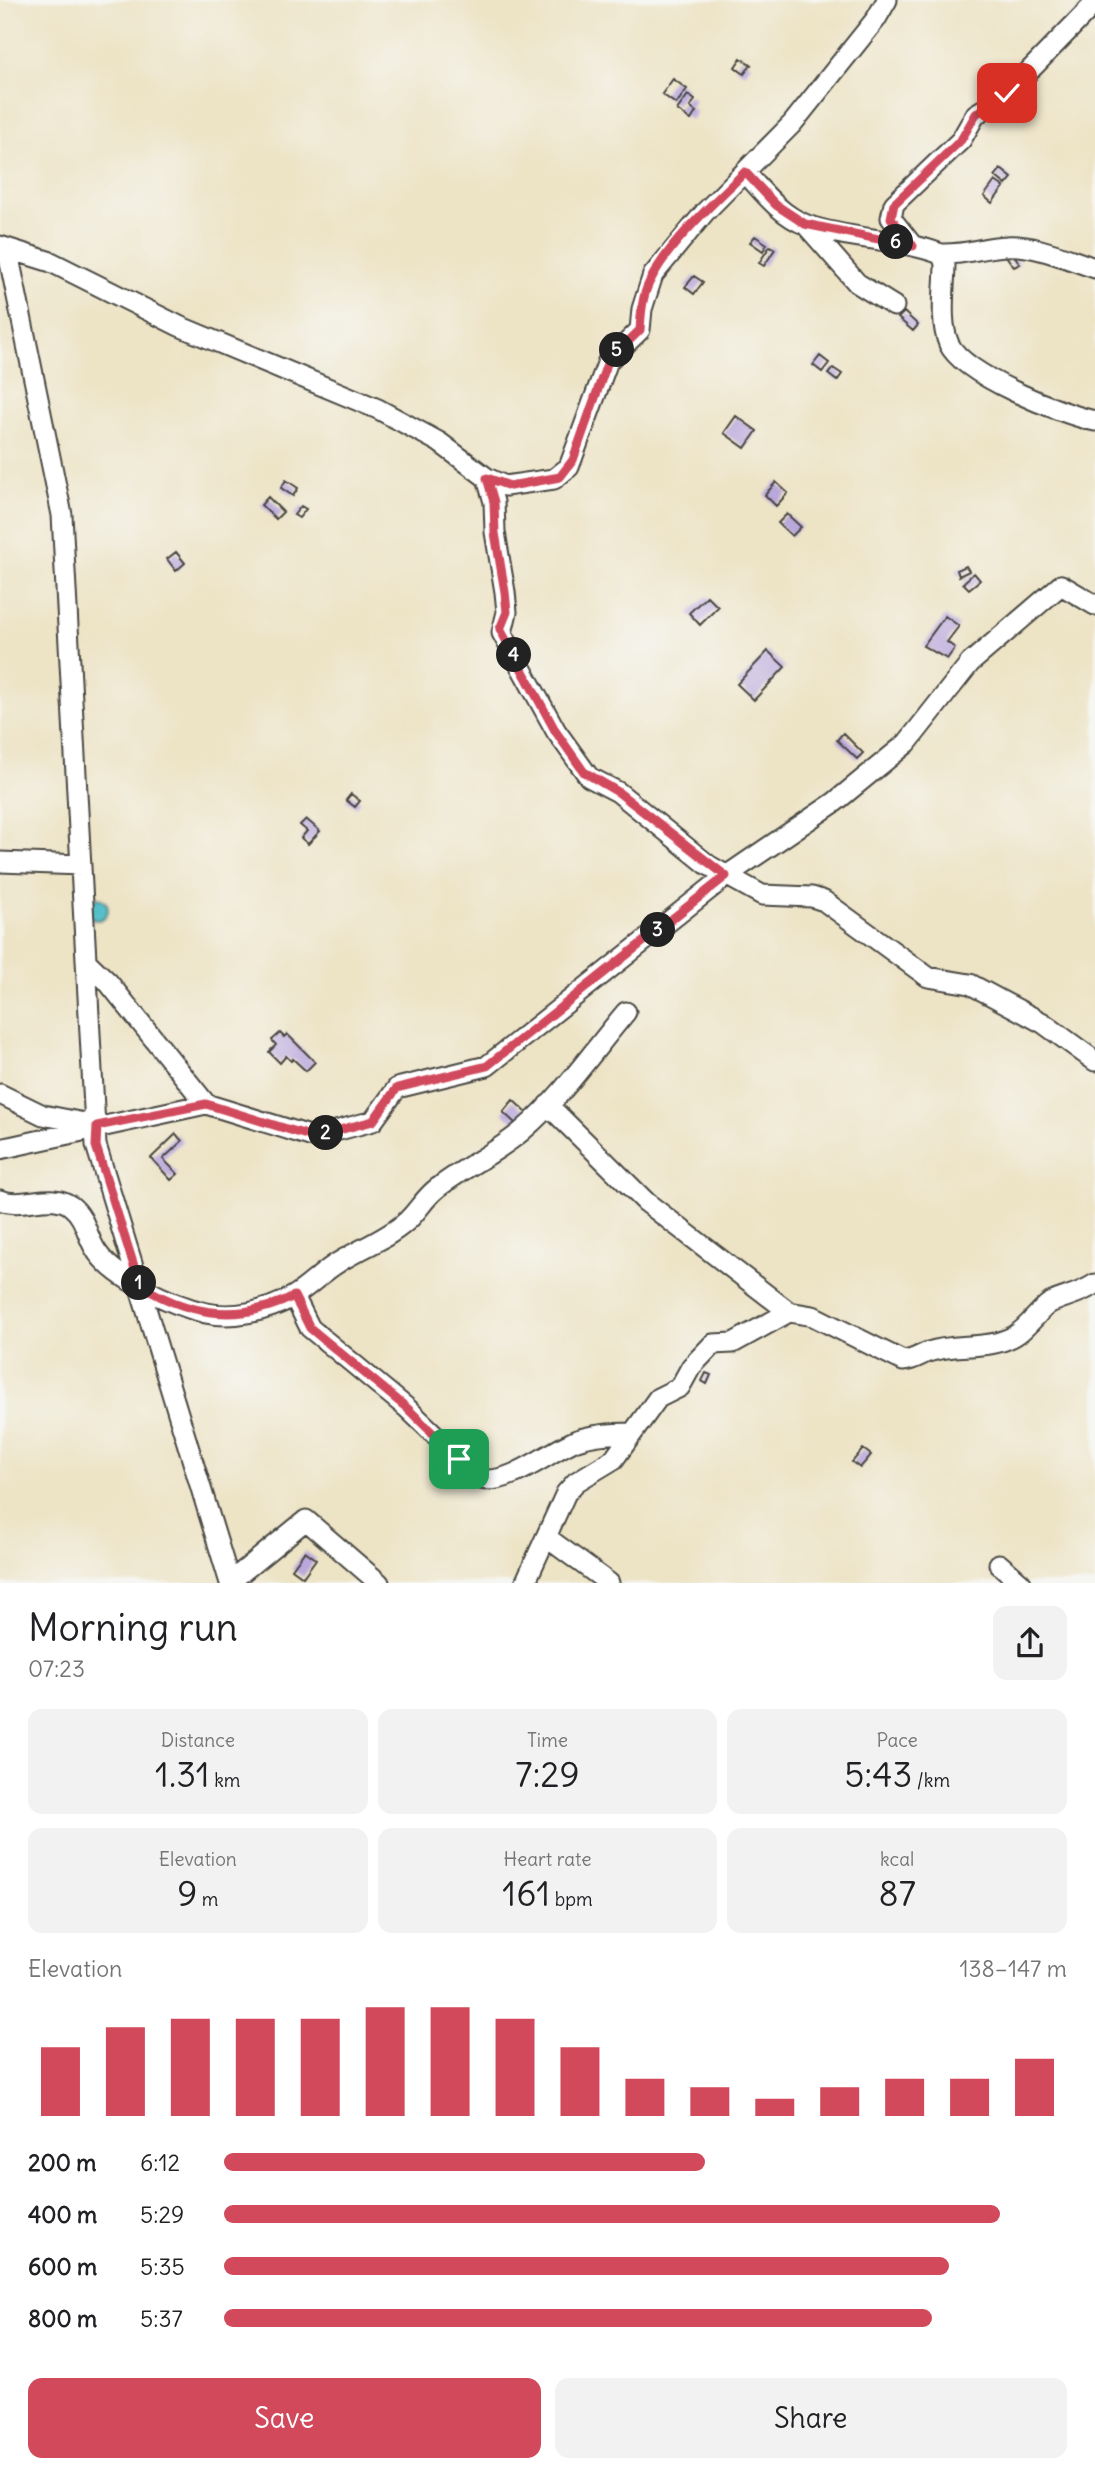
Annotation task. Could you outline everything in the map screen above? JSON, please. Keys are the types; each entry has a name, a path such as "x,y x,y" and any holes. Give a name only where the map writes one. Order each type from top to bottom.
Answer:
{"street":[{"path":"379,1583 306,1520 230,1582 96,1146 62,515 3,247 51,262 168,321 378,409 456,452 487,478 505,486 554,480 569,467 608,361 640,330 642,309 650,281 684,236 745,172 770,150 792,124 876,19 887,0"},
{"path":"913,246 891,218 894,204 961,140 976,114 1003,98 1095,3"},
{"path":"745,172 776,205 805,224 857,283 894,306"},
{"path":"805,224 941,254 964,255 1008,246 1056,255 1095,268"},
{"path":"941,254 945,263 945,332 953,352 983,374 1095,421"},
{"path":"487,478 494,502 495,533 507,612 500,629 556,732 589,777 618,792 726,876 770,898 813,897 824,901 928,977 970,984 1043,1023 1095,1061"},
{"path":"0,1149 61,1138 97,1126 206,1104 313,1137 373,1121 397,1088 487,1066 726,876 835,802 907,743 970,663 1061,585 1095,605"},
{"path":"0,862 81,865"},
{"path":"86,961 108,982 206,1104"},
{"path":"0,1199 28,1204 60,1199 83,1218 94,1248 105,1262 171,1301 207,1314 233,1315 256,1310 294,1296 330,1267 396,1230 433,1191 503,1146 548,1105 626,1012"},
{"path":"0,1094 43,1115 97,1126"},
{"path":"548,1105 646,1202 789,1311 813,1316 903,1361 916,1360 926,1353 988,1345 1012,1337 1027,1327 1047,1304 1075,1296 1095,1284"},
{"path":"294,1296 310,1328 407,1408 481,1479 500,1479 580,1439 608,1433 632,1433"},
{"path":"525,1583 566,1493 576,1482 614,1459 658,1398 680,1387 691,1367 713,1344 733,1343 789,1311"},
{"path":"546,1537 609,1583"},
{"path":"999,1564 1021,1583"}],"water":[{"path":"97,898 105,901 108,909 105,917 97,920 89,917 86,909 89,901"}],"building":[{"path":"741,58 751,65 744,74 735,67"},
{"path":"673,79 687,89 676,104 662,94"},
{"path":"688,95 695,100 690,107 696,112 691,120 677,110"},
{"path":"1001,169 1012,178 1006,185 995,176"},
{"path":"995,181 1004,187 992,203 984,196"},
{"path":"755,236 767,244 763,251 750,242"},
{"path":"770,246 775,249 764,266 759,263"},
{"path":"1012,252 1020,264 1014,267 1006,256"},
{"path":"694,276 703,282 694,294 685,287"},
{"path":"904,312 918,325 913,331 898,318"},
{"path":"820,356 829,363 822,372 813,365"},
{"path":"833,368 842,374 837,381 828,374"},
{"path":"736,416 757,431 745,448 724,433"},
{"path":"286,480 298,488 293,496 281,488"},
{"path":"776,482 788,493 776,506 765,495"},
{"path":"268,497 283,512 276,519 261,505"},
{"path":"301,506 306,509 299,518 294,515"},
{"path":"787,514 801,527 792,536 778,523"},
{"path":"176,552 185,563 176,571 167,559"},
{"path":"966,566 969,571 959,576 957,570"},
{"path":"974,573 980,580 969,589 963,583"},
{"path":"707,596 718,607 700,625 689,613"},
{"path":"945,616 959,626 947,642 955,648 947,659 923,646"},
{"path":"768,651 785,667 754,700 737,684"},
{"path":"843,733 863,753 857,759 837,740"},
{"path":"351,794 360,801 355,807 346,800"},
{"path":"306,819 320,831 308,844 301,838 307,831 300,825"},
{"path":"280,1033 284,1037 287,1034 315,1062 306,1071 286,1056 280,1063 269,1052 276,1045 272,1040"},
{"path":"513,1100 527,1113 516,1124 503,1112"},
{"path":"176,1134 182,1141 163,1159 178,1174 171,1180 151,1158"},
{"path":"706,1373 711,1375 707,1384 702,1381"},
{"path":"863,1449 871,1455 860,1468 852,1462"},
{"path":"305,1551 316,1559 303,1577 292,1569"}],"route":[{"path":"459,1459 407,1408 310,1328 294,1296 275,1305 233,1315 207,1314 153,1293 140,1285 96,1146 97,1126 206,1104 313,1137 373,1121 397,1088 487,1066 726,876 669,835 618,792 591,779 556,732 500,629 507,612 495,533 495,508 487,478 505,486 517,485 554,480 569,467 608,361 615,351 638,336 642,309 653,275 705,212 745,172 776,205 805,224 913,246 891,218 890,212 894,204 961,140 976,114 1007,93"}]}
